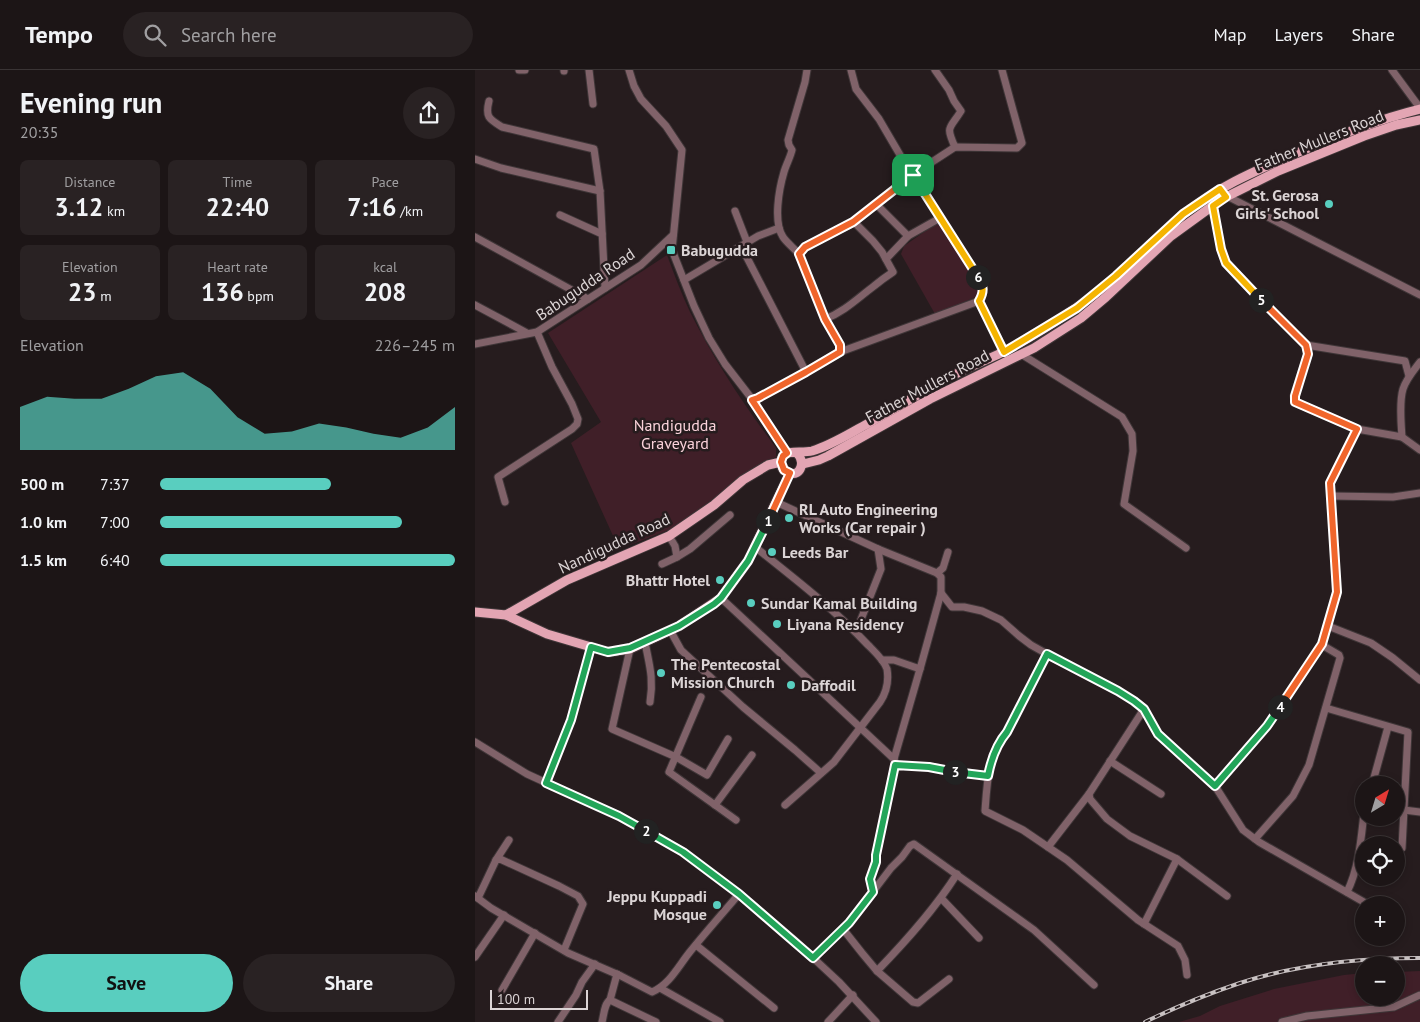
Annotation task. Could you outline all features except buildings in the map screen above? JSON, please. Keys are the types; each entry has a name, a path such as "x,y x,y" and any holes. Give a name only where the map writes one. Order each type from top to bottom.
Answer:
{"main road":[{"path":"792,453 801,458 803,464 797,472 790,473 784,470 781,462 783,456 792,453 812,451 831,444 945,380 1004,352 1077,308 1116,276 1183,214 1223,193 1231,182 1342,134 1393,116 1420,109"},
{"name":"Father Mullers Road","path":"803,464 828,456 930,399 1034,348 1087,313 1107,297 1171,236 1213,206 1223,193 1357,139 1396,125 1420,120"},
{"name":"Nandigudda Road","path":"506,615 567,580 669,536 714,505 743,480 768,465 781,462"},
{"path":"475,612 506,615 547,634 608,652 630,648 645,642 679,626 721,598 748,561 790,473"}],"street":[{"path":"519,70 525,70"},
{"path":"589,70 593,104"},
{"path":"629,70 641,100 666,126 682,150 672,250 694,306 709,338 725,364 792,453"},
{"path":"807,70 788,140 792,150 781,184 777,224 782,236 799,254 825,319 840,345 840,352"},
{"path":"752,400 840,352 979,301 983,292 982,283 879,119 856,89 851,70"},
{"path":"935,70 961,111 950,127 949,134 955,147"},
{"path":"799,254 805,247 853,222 913,175 955,147 1017,148 1022,143 1002,70"},
{"path":"1392,70 1420,109"},
{"path":"489,101 486,112 490,120 502,127 594,149 600,191 605,288"},
{"path":"475,160 501,168 600,191"},
{"path":"1223,193 1420,295"},
{"path":"876,204 907,236"},
{"path":"1213,206 1221,249 1226,263 1306,345 1308,354 1295,396 1295,402 1357,429 1402,437 1420,450"},
{"path":"735,210 744,244 806,372"},
{"path":"560,215 602,234"},
{"path":"886,259 907,236 940,218"},
{"path":"825,319 843,310 893,272 873,241 853,222"},
{"path":"683,280 758,236 779,228"},
{"name":"Babugudda Road","path":"475,344 537,332 641,265 673,235"},
{"path":"475,237 588,299"},
{"path":"979,301 1004,352"},
{"path":"475,305 528,334"},
{"path":"505,502 498,477 572,429 579,419 537,332"},
{"path":"1306,345 1405,361 1409,376"},
{"path":"1021,354 1122,417 1132,434 1133,451 1124,504 1186,548"},
{"path":"1402,437 1403,390 1409,376 1420,362"},
{"path":"1215,786 1267,726 1322,644 1337,592 1330,483 1357,429"},
{"path":"1331,496 1393,497 1420,493"},
{"path":"776,502 878,549 937,573 941,577 941,593 895,762 876,862 870,879 873,892"},
{"path":"662,564 689,549 730,515"},
{"path":"669,536 675,546 677,557"},
{"path":"755,547 809,590 856,632 882,660 887,669 885,693 861,727 834,762 785,805"},
{"path":"856,632 881,569 878,549"},
{"path":"937,573 943,568 948,552"},
{"path":"941,593 952,607 964,607 982,611 1001,620 1018,635 1047,654 1118,691 1144,709 1158,734 1215,786 1243,830 1255,839 1355,897"},
{"path":"721,598 861,727 895,762 988,776"},
{"path":"1327,626 1371,643 1420,680"},
{"path":"670,630 681,650 743,707 821,773"},
{"path":"645,642 651,669 652,688 650,702"},
{"path":"1255,839 1293,796 1309,765 1340,658 1337,653 1322,644"},
{"path":"546,783 571,720 591,647"},
{"path":"630,648 612,729 676,756 707,775 728,739"},
{"path":"1047,654 1007,732 1000,740 990,765 985,811 1023,830 1067,860 1144,924 1178,946 1185,960 1187,976"},
{"path":"882,660 893,660 920,669"},
{"path":"701,697 669,772 736,820"},
{"path":"1326,708 1408,732 1405,790"},
{"path":"1048,847 1089,794 1144,709"},
{"path":"1374,776 1389,727"},
{"path":"475,742 527,774 619,816 683,852 739,894 813,958 853,995 876,1022"},
{"path":"715,805 752,755"},
{"path":"1110,761 1161,794"},
{"path":"1089,794 1090,799 1107,819 1130,836 1177,859 1227,896"},
{"path":"1405,810 1420,812"},
{"path":"1347,892 1353,877 1360,848 1363,826"},
{"path":"509,840 476,897 564,950 652,992 670,979 739,894"},
{"path":"813,958 843,928 910,846 914,844 1034,930 1094,985"},
{"path":"496,860 500,859 516,866 578,896 583,904 564,950"},
{"path":"1144,924 1177,859"},
{"path":"877,971 916,930 957,874"},
{"path":"941,898 979,938"},
{"path":"475,957 504,915"},
{"path":"843,928 877,971 913,1002 918,1003 949,979"},
{"path":"502,990 535,933"},
{"path":"696,945 774,1008"},
{"path":"558,1022 595,964"},
{"path":"602,1022 605,1007 610,1000 617,974"},
{"path":"660,988 720,1022"},
{"path":"828,1022 853,995"},
{"path":"1282,1022 1307,1016 1394,1007 1420,995"},
{"path":"610,1000 655,1022"}],"green space":[{"path":"937,223 943,227 980,286 976,297 935,314 901,254 904,246"},
{"name":"Nandigudda Graveyard","path":"667,255 699,330 730,382 776,448 776,457 735,481 714,500 672,529 619,549 571,443 601,422 548,333"},
{"path":"1420,971 1420,1022 1179,1022 1200,1016 1220,1006 1274,989 1355,974 1355,1006 1405,1006 1405,972"}],"railway":[{"path":"1145,1022 1180,1006 1262,976 1329,963 1420,958"}],"place":[{"name":"St. Gerosa Girls' School","path":"1329,204"},
{"name":"Babugudda","path":"671,250"},
{"name":"RL Auto Engineering Works (Car repair )","path":"789,518"},
{"name":"Leeds Bar","path":"772,552"},
{"name":"Bhattr Hotel","path":"720,580"},
{"name":"Sundar Kamal Building","path":"751,603"},
{"name":"Liyana Residency","path":"777,624"},
{"name":"The Pentecostal Mission Church","path":"661,673"},
{"name":"Daffodil","path":"791,685"},
{"name":"Jeppu Kuppadi Mosque","path":"717,905"}],"route":[{"path":"913,175 982,283 983,292 979,301 1004,352 1077,308 1116,276 1183,214 1220,189 1226,197 1213,206 1221,249 1226,263 1306,345 1308,354 1295,396 1295,402 1357,429 1330,483 1337,592 1322,644 1267,726 1215,786 1158,734 1144,709 1134,701 1047,654 1007,732 1000,740 990,765 988,776 929,767 895,765 876,862 870,879 873,892 849,923 813,958 739,894 683,852 619,816 546,783 571,720 591,647 608,652 630,648 679,626 721,598 748,561 790,473 782,468 781,462 783,456 787,453 752,400 840,352 840,345 825,319 799,254 805,247 853,222 913,175"}]}
